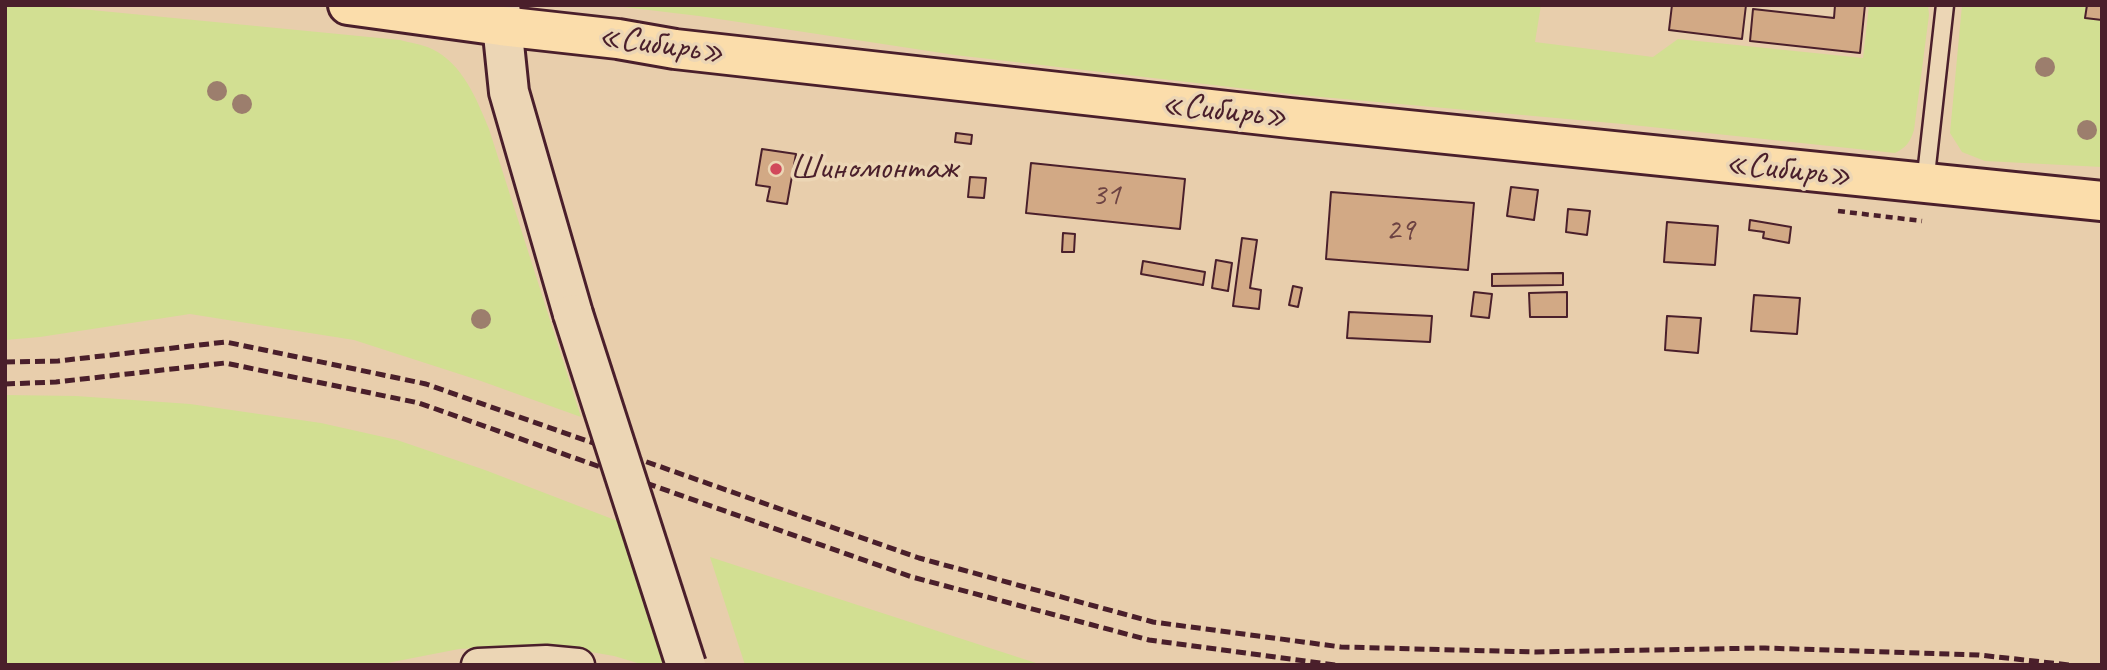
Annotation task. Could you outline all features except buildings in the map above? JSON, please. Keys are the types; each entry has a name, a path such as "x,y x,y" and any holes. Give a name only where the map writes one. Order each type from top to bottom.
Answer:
{"highway":[{"name":"«Сибирь»","path":"348,5 501,16 675,49 1290,118 2102,201"}],"street":[{"path":"501,16 512,103 573,314 686,665"},
{"path":"478,665 546,662 578,665"}],"lane":[{"path":"1925,184 1945,5"}],"green space":[{"path":"5,5 40,5 400,40 428,47 443,56 468,84 489,129 581,417 354,340 190,314 5,340"},
{"path":"607,5 1541,5 1535,42 1653,57 1678,39 1863,58 1869,5 1928,5 1929,15 1914,130 1908,144 1895,153 1623,124 1299,95 955,55 699,16"},
{"path":"1962,5 2102,5 2102,167 1985,161 1962,152 1950,133"},
{"path":"5,395 76,396 190,404 321,423 397,440 485,470 628,525 672,665 644,665 614,656 545,644 459,649 377,665 5,665"},
{"path":"710,557 1042,665 745,665"}],"railway":[{"path":"5,362 58,361 226,342 426,384 919,558 1153,622 1341,647 1536,652 1765,648 1979,655 2070,665"},
{"path":"5,384 56,382 225,363 419,403 912,577 1149,640 1335,665"}],"place":[{"name":"Шиномонтаж","path":"776,169"}]}
